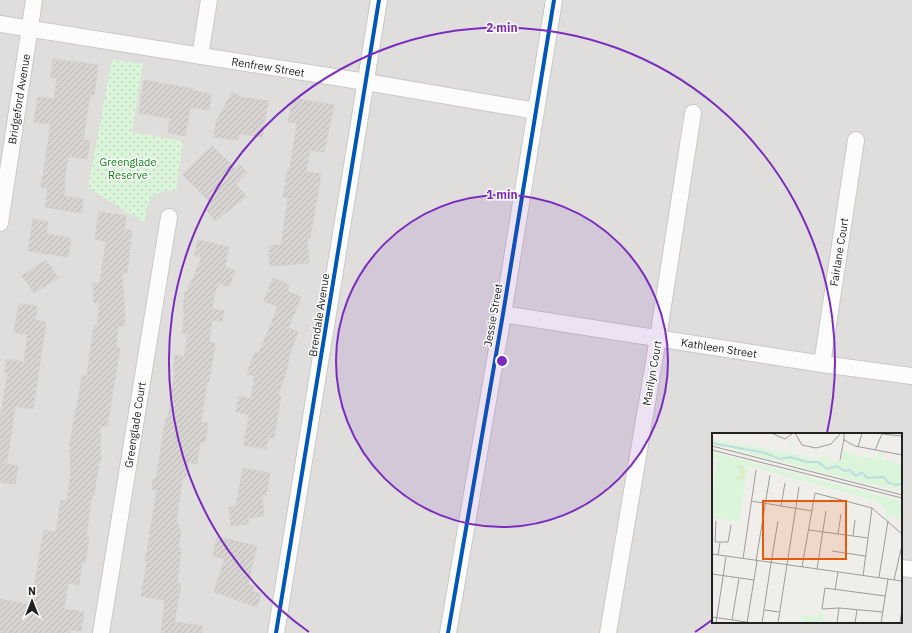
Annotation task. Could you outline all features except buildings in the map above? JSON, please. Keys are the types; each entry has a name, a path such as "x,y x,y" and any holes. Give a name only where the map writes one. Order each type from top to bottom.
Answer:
{"street":[{"name":"Bridgeford Avenue","path":"0,222 34,0"},
{"path":"200,56 209,0"},
{"name":"Brendale Avenue","path":"276,633 379,0"},
{"name":"Jessie Street","path":"448,633 503,314 554,0"},
{"name":"Renfrew Street","path":"0,24 366,82 536,111"},
{"name":"Marilyn Court","path":"608,633 658,338 693,113"},
{"name":"Fairlane Court","path":"822,364 856,140"},
{"name":"Greenglade Court","path":"100,633 169,217"},
{"name":"Kathleen Street","path":"503,314 822,364 912,376"},
{"path":"902,568 912,569"}],"shaded area":[{"path":"0,0 912,0 912,633 0,633"}],"green space":[{"name":"Greenglade Reserve","path":"112,59 143,64 132,132 183,141 176,191 167,190 151,197 147,208 145,223 88,188"}],"cycle path":[{"path":"276,633 379,0"},
{"path":"448,633 503,314 554,0"}]}
